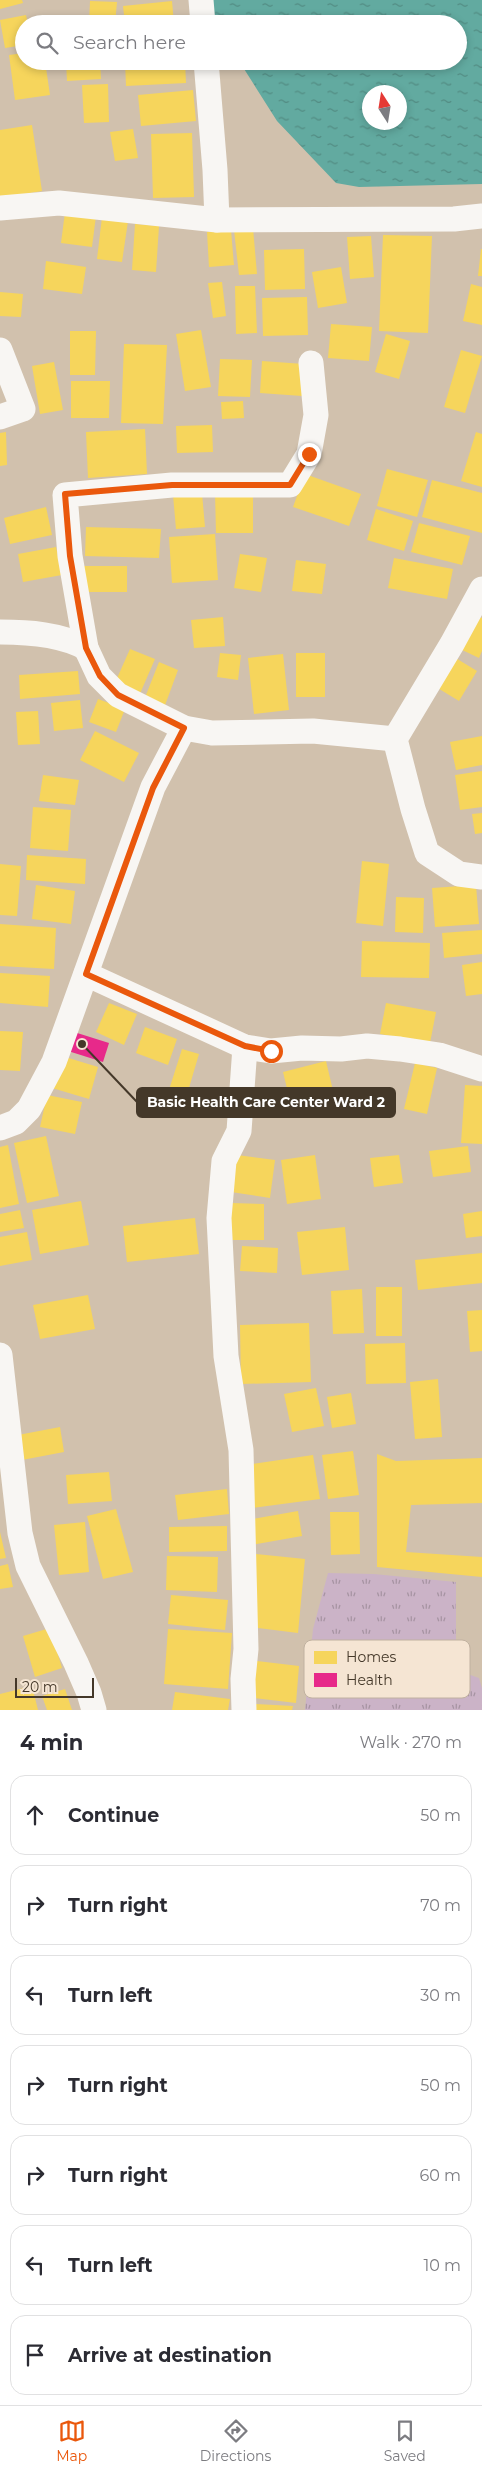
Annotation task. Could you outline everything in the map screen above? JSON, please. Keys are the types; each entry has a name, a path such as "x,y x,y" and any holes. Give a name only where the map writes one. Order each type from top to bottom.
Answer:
{"street":[{"path":"201,0 202,15"},
{"path":"207,70 217,220"},
{"path":"0,208 59,203 217,220 454,219 482,216"},
{"path":"0,350 24,409 0,417"},
{"path":"312,363 316,415 309,454 290,485 172,485 65,494 70,556 86,648 100,676 118,695 184,728 212,733 313,731 395,739"},
{"path":"482,589 452,644 395,739 427,853 459,874 482,877"},
{"path":"0,632 26,632 75,642 86,648"},
{"path":"0,1128 16,1122 29,1108 54,1062 153,788 184,728"},
{"path":"86,974 245,1046 271,1051 302,1048 341,1050 367,1046 400,1049 439,1055 482,1069"},
{"path":"244,1710 243,1679 246,1649 241,1450 226,1356 218,1218 224,1161 239,1131 245,1046"},
{"path":"0,1355 20,1533 28,1566 76,1663 94,1710"}],"green space":[{"path":"328,1573 374,1574 456,1582 456,1640 312,1640 313,1629"},
{"path":"470,1675 479,1678 482,1688 482,1710 305,1710 306,1698 470,1698"}],"water":[{"path":"210,0 482,0 482,184 359,187 336,183 277,121 245,70 467,70 467,15 213,15"}],"building: Homes":[{"path":"0,0 22,0 23,3 0,9"},
{"path":"90,1 117,2 116,15 89,15"},
{"path":"172,1 173,15 124,15 123,6"},
{"path":"15,17 15,46 5,48 0,20"},
{"path":"15,54 15,70 46,70 50,95 15,100 9,55"},
{"path":"66,70 100,70 101,79 67,81"},
{"path":"125,70 185,70 186,83 126,86"},
{"path":"108,84 109,122 84,123 82,85"},
{"path":"193,90 196,121 141,126 138,95"},
{"path":"32,125 42,191 0,198 0,130"},
{"path":"133,129 138,158 115,161 110,132"},
{"path":"192,133 194,197 153,198 151,134"},
{"path":"65,212 96,216 92,247 61,243"},
{"path":"102,217 128,221 122,262 97,259"},
{"path":"135,224 159,226 156,272 132,270"},
{"path":"253,228 257,274 239,275 234,230"},
{"path":"231,230 234,265 209,267 207,232"},
{"path":"383,235 432,236 428,333 379,331"},
{"path":"371,236 374,277 350,279 347,237"},
{"path":"304,249 305,289 265,290 264,250"},
{"path":"481,249 482,276 478,276"},
{"path":"46,261 86,267 82,294 43,289"},
{"path":"341,267 347,303 318,308 312,272"},
{"path":"222,282 226,316 213,318 208,283"},
{"path":"471,284 482,287 482,325 463,321"},
{"path":"235,286 255,286 257,333 236,334"},
{"path":"0,292 23,294 21,317 0,316"},
{"path":"307,297 308,335 263,336 262,298"},
{"path":"331,324 372,327 369,361 328,358"},
{"path":"201,330 211,387 185,391 176,334"},
{"path":"70,331 96,331 95,375 70,375"},
{"path":"386,334 410,341 399,379 375,372"},
{"path":"124,344 167,345 163,424 121,423"},
{"path":"461,350 482,356 465,413 444,407"},
{"path":"220,359 252,360 250,397 218,396"},
{"path":"262,361 304,364 302,396 260,393"},
{"path":"54,362 63,410 40,414 32,366"},
{"path":"71,381 110,381 109,418 71,418"},
{"path":"243,401 244,418 222,419 221,402"},
{"path":"212,425 213,452 177,453 176,426"},
{"path":"145,429 147,474 88,478 86,432"},
{"path":"6,432 7,465 0,466 0,433"},
{"path":"476,432 482,434 482,487 461,481"},
{"path":"387,469 428,480 417,517 377,506"},
{"path":"305,474 361,494 349,526 293,507"},
{"path":"432,480 482,493 482,533 422,517"},
{"path":"253,491 253,533 216,533 215,492"},
{"path":"202,493 205,527 176,529 173,495"},
{"path":"46,507 52,535 10,544 4,518"},
{"path":"376,509 413,521 404,551 367,540"},
{"path":"419,523 470,536 462,565 411,552"},
{"path":"86,527 161,529 159,558 85,556"},
{"path":"215,534 218,580 172,583 169,537"},
{"path":"56,547 62,575 23,582 18,554"},
{"path":"240,554 267,558 261,592 234,588"},
{"path":"394,558 453,569 447,599 388,588"},
{"path":"296,560 326,564 322,594 292,591"},
{"path":"80,566 127,566 127,592 80,592"},
{"path":"474,614 482,618 482,651 479,658 458,648"},
{"path":"223,617 225,646 194,648 191,620"},
{"path":"130,649 155,659 139,696 114,685"},
{"path":"220,653 241,655 238,680 217,677"},
{"path":"296,653 325,653 325,697 296,697"},
{"path":"283,654 289,710 254,714 248,658"},
{"path":"454,657 477,671 459,701 436,687"},
{"path":"159,662 178,670 164,708 144,700"},
{"path":"78,671 80,694 20,699 19,675"},
{"path":"98,699 125,709 116,732 89,722"},
{"path":"80,700 83,728 54,731 51,703"},
{"path":"38,711 40,744 18,745 16,712"},
{"path":"95,731 139,753 124,782 80,760"},
{"path":"482,736 482,765 456,770 450,742"},
{"path":"482,771 482,807 460,810 455,775"},
{"path":"43,775 79,780 75,805 39,801"},
{"path":"33,807 71,810 68,851 30,848"},
{"path":"482,813 482,833 475,834 472,814"},
{"path":"27,855 86,859 85,884 26,880"},
{"path":"362,861 389,864 383,926 356,923"},
{"path":"0,864 21,866 17,916 0,915"},
{"path":"36,885 75,891 71,924 32,919"},
{"path":"476,885 479,924 435,927 432,888"},
{"path":"396,897 424,898 423,933 395,932"},
{"path":"0,924 56,928 54,969 0,966"},
{"path":"482,930 482,954 444,958 442,933"},
{"path":"362,941 430,943 429,978 361,977"},
{"path":"482,962 482,994 466,996 462,965"},
{"path":"0,973 50,976 48,1007 0,1003"},
{"path":"109,1003 137,1014 124,1045 96,1032"},
{"path":"386,1003 436,1012 430,1043 380,1034"},
{"path":"145,1027 177,1039 168,1065 136,1053"},
{"path":"0,1031 23,1032 20,1071 0,1070"},
{"path":"182,1049 199,1054 186,1098 168,1093"},
{"path":"62,1056 98,1067 89,1099 52,1088"},
{"path":"326,1061 334,1095 291,1105 283,1072"},
{"path":"415,1063 437,1068 427,1114 404,1109"},
{"path":"465,1085 482,1086 482,1144 461,1143"},
{"path":"47,1095 82,1102 75,1134 40,1127"},
{"path":"46,1136 59,1196 27,1203 14,1143"},
{"path":"8,1145 19,1204 0,1208 0,1147"},
{"path":"468,1146 471,1172 433,1177 429,1151"},
{"path":"237,1155 275,1160 270,1198 231,1192"},
{"path":"315,1155 321,1199 287,1204 281,1160"},
{"path":"399,1155 403,1183 374,1187 370,1158"},
{"path":"81,1201 89,1245 40,1254 32,1210"},
{"path":"231,1203 264,1204 264,1240 231,1240"},
{"path":"20,1210 24,1228 0,1232 0,1214"},
{"path":"482,1211 482,1236 466,1238 463,1214"},
{"path":"195,1218 199,1254 127,1262 123,1226"},
{"path":"345,1227 349,1270 302,1275 297,1232"},
{"path":"27,1232 32,1260 0,1266 0,1237"},
{"path":"242,1246 278,1248 277,1273 240,1271"},
{"path":"482,1253 482,1283 418,1290 415,1260"},
{"path":"376,1287 402,1287 402,1336 376,1336"},
{"path":"362,1289 364,1333 333,1334 331,1291"},
{"path":"88,1295 95,1329 40,1339 33,1305"},
{"path":"482,1310 482,1351 470,1352 467,1311"},
{"path":"309,1323 311,1382 241,1384 240,1325"},
{"path":"405,1343 406,1383 366,1384 365,1344"},
{"path":"438,1379 442,1437 415,1439 410,1382"},
{"path":"316,1388 324,1426 292,1432 284,1394"},
{"path":"351,1393 356,1424 332,1428 327,1397"},
{"path":"60,1427 64,1452 22,1460 18,1435"},
{"path":"353,1451 359,1495 328,1499 322,1455"},
{"path":"377,1454 396,1461 482,1458 482,1503 411,1505 406,1552 482,1557 482,1577 377,1567"},
{"path":"313,1455 320,1499 252,1508 246,1465"},
{"path":"109,1472 112,1501 68,1504 66,1475"},
{"path":"227,1489 229,1514 178,1520 175,1495"},
{"path":"116,1509 133,1572 103,1579 87,1516"},
{"path":"298,1511 302,1536 251,1545 247,1520"},
{"path":"330,1512 359,1512 360,1554 331,1555"},
{"path":"85,1522 89,1572 59,1575 54,1525"},
{"path":"227,1526 227,1551 169,1552 169,1527"},
{"path":"0,1532 6,1558 0,1559"},
{"path":"256,1554 305,1559 298,1633 249,1627"},
{"path":"167,1556 218,1557 217,1592 166,1590"},
{"path":"8,1564 13,1587 0,1589 0,1566"},
{"path":"171,1595 228,1600 225,1630 168,1624"},
{"path":"50,1628 62,1668 35,1677 23,1636"},
{"path":"168,1629 232,1633 228,1689 164,1684"},
{"path":"257,1661 299,1666 296,1703 253,1698"},
{"path":"32,1686 38,1710 0,1710 0,1694"},
{"path":"65,1689 72,1710 47,1710 42,1696"},
{"path":"175,1692 230,1699 228,1710 172,1710"},
{"path":"256,1704 293,1706 292,1710 256,1710"}],"building: Health":[{"path":"74,1032 109,1043 103,1062 68,1051"}],"place":[{"name":"Basic Health Care Center Ward 2","path":"82,1044"}],"route":[{"path":"271,1051 245,1046 86,974 153,788 184,728 118,695 100,676 86,648 70,556 65,494 172,485 290,485 309,454"}]}
